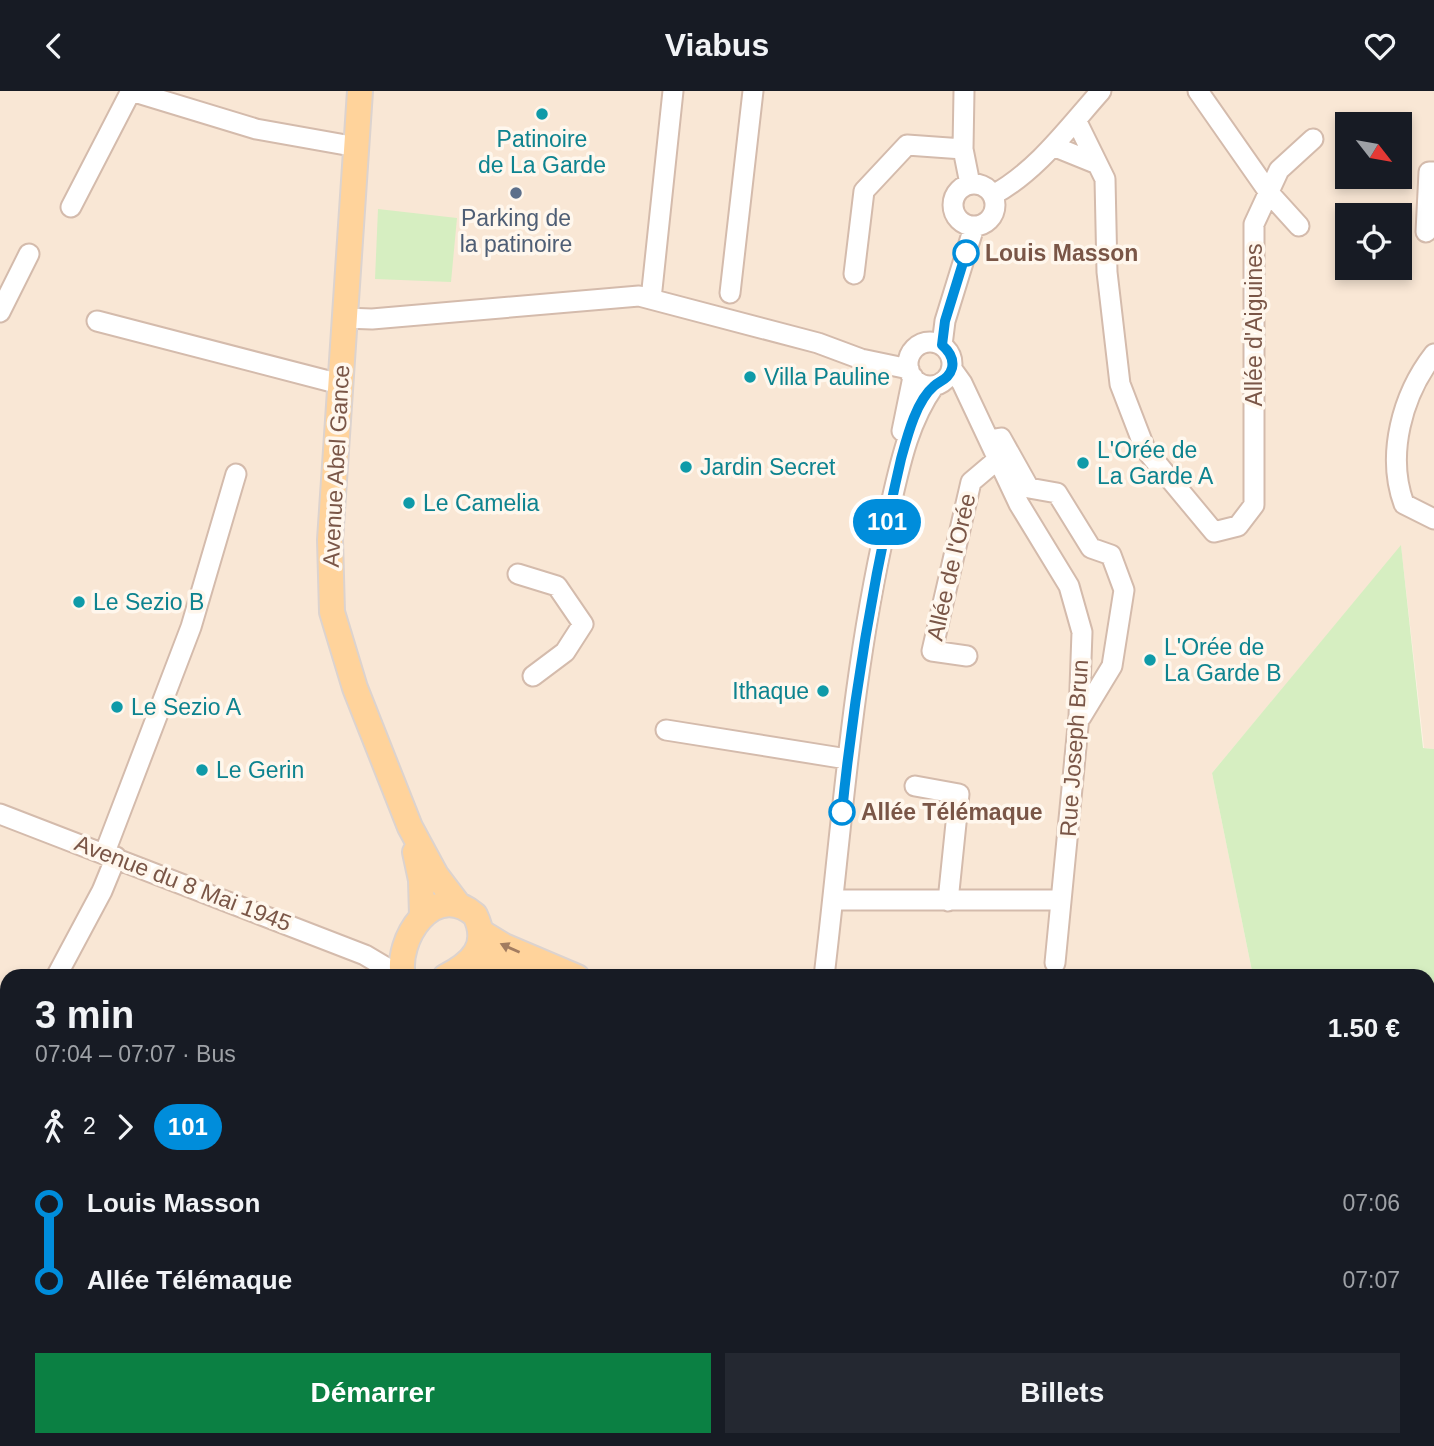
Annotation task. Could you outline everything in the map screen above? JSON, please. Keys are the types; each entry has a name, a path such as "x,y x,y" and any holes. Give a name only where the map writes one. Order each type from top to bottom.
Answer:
{"main road":[{"name":"Avenue Abel Gance","path":"360,91 330,540 332,612 355,688 410,827 436,875 458,904 475,915 481,932"},
{"name":"Avenue Abel Gance","path":"410,827 421,880 422,915"},
{"path":"404,969 405,952 422,915 435,907 458,904"},
{"path":"458,969 470,961 480,946 481,932 504,946 558,969"},
{"path":"470,961 496,963 511,969"}],"street":[{"path":"71,207 131,91 256,129 357,147"},
{"path":"651,299 673,91"},
{"path":"730,293 753,91"},
{"path":"964,91 963,149 970,184"},
{"path":"993,195 1013,184 1053,146 1101,91"},
{"path":"1198,91 1270,194 1299,226"},
{"path":"1076,120 1095,163"},
{"name":"Allée d'Aiguines","path":"1095,163 1105,179 1107,272 1120,384 1145,449 1214,532 1238,526 1254,505 1254,225 1279,170 1313,139"},
{"path":"854,274 864,191 907,145 963,149"},
{"path":"1053,146 1095,163"},
{"path":"1426,232 1429,172 1434,172"},
{"path":"970,184 983,185 993,195 996,207 991,219 969,225 957,219 953,205 958,191 970,184"},
{"path":"902,454 912,366 936,343 969,225"},
{"path":"0,312 29,254"},
{"path":"344,318 372,319 639,296 912,366 922,385 937,385 968,396"},
{"path":"97,321 340,384"},
{"path":"825,969 847,759 869,609 902,454 919,409 952,369 951,355 936,343"},
{"path":"1434,354 1410,397 1395,447 1396,482 1404,504 1434,519"},
{"name":"Rue Joseph Brun","path":"952,369 968,396 1019,504 1069,586 1082,632 1079,721 1055,963"},
{"path":"988,440 1001,438 1029,488 1057,493 1091,548 1111,555 1124,590 1112,666 1079,721"},
{"name":"Allée de l'Orée","path":"967,656 932,652 971,482 997,460"},
{"path":"60,969 102,891 110,855 191,627 236,474"},
{"path":"518,574 557,586 583,624 565,652 533,676"},
{"path":"666,730 847,759"},
{"path":"915,786 958,793 948,901"},
{"name":"Avenue du 8 Mai 1945","path":"0,814 365,955 389,969"},
{"path":"833,900 886,897 948,901 1060,900"},
{"name":"Avenue du 8 Mai 1945","path":"365,955 398,955 405,952"}],"shaded area":[{"path":"0,91 1434,91 1434,749 1424,748 1401,546 1212,773 1252,969 0,969"}],"green space":[{"path":"378,209 457,218 451,282 375,279"},
{"path":"1401,545 1423,748 1434,749 1434,969 1252,969 1212,773"}],"bus line":[{"name":"101","path":"842,812 864,639 902,454 919,409 934,386 945,381 952,369 951,355 942,345 945,321 966,253"}],"place":[{"name":"Patinoire de La Garde","path":"542,114"},
{"name":"Parking de la patinoire","path":"516,193"},
{"name":"Louis Masson","path":"966,253"},
{"name":"Villa Pauline","path":"750,377"},
{"name":"L'Orée de La Garde A","path":"1083,463"},
{"name":"Jardin Secret","path":"686,467"},
{"name":"Le Camelia","path":"409,503"},
{"name":"Le Sezio B","path":"79,602"},
{"name":"L'Orée de La Garde B","path":"1150,660"},
{"name":"Ithaque","path":"823,691"},
{"name":"Le Sezio A","path":"117,707"},
{"name":"Le Gerin","path":"202,770"},
{"name":"Allée Télémaque","path":"842,812"}]}
